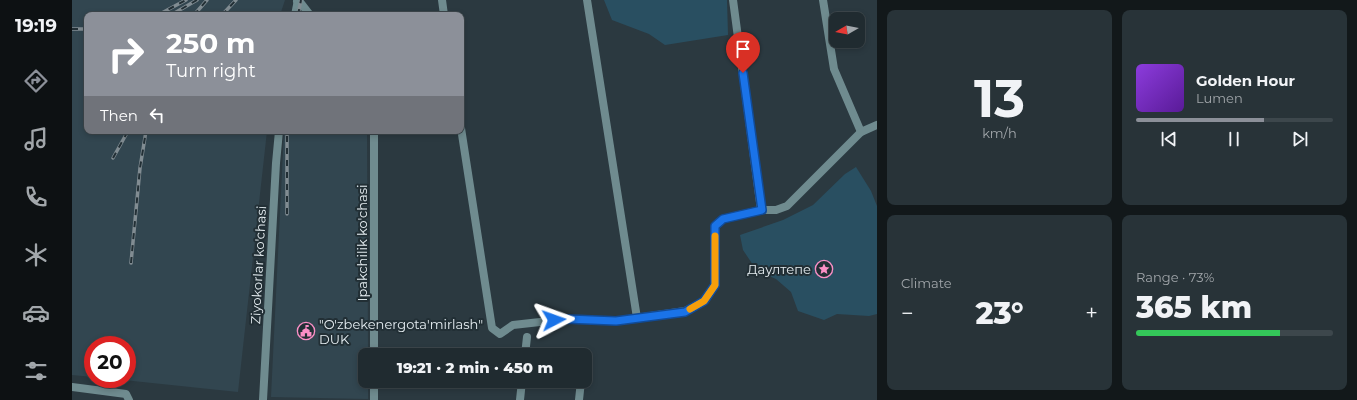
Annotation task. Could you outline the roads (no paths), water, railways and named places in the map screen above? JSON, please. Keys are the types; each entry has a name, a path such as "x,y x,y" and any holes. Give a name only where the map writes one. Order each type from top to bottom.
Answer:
{"street":[{"path":"442,0 444,12"},
{"path":"587,0 637,318"},
{"path":"733,0 762,210"},
{"path":"823,0 834,70 862,132"},
{"path":"293,12 298,1"},
{"path":"296,12 298,1"},
{"path":"298,1 308,12"},
{"path":"462,134 492,328 500,334 513,325 567,319 616,321 685,312 704,301 715,285 715,226 723,219 762,210 776,210 788,206 862,132 877,127"},
{"name":"Ziyokorlar ko'chasi","path":"263,400 279,134"},
{"name":"Ipakchilik ko'chasi","path":"374,134 374,348"},
{"path":"526,348 527,337"},
{"path":"72,387 126,394 129,400"},
{"path":"374,388 374,400"},
{"path":"520,400 521,388"},
{"path":"579,400 580,388"}],"railway":[{"path":"164,12 186,0"},
{"path":"176,12 197,0"},
{"path":"197,12 207,0"},
{"path":"225,12 236,0"},
{"path":"299,12 301,0"},
{"path":"72,29 84,29"},
{"path":"113,158 126,134"},
{"path":"131,263 140,168 146,134"},
{"path":"287,134 287,214"}],"place":[{"name":"Даултепе","path":"824,269"},
{"name":"\"O'zbekenergota'mirlash\" DUK","path":"306,331"}]}
